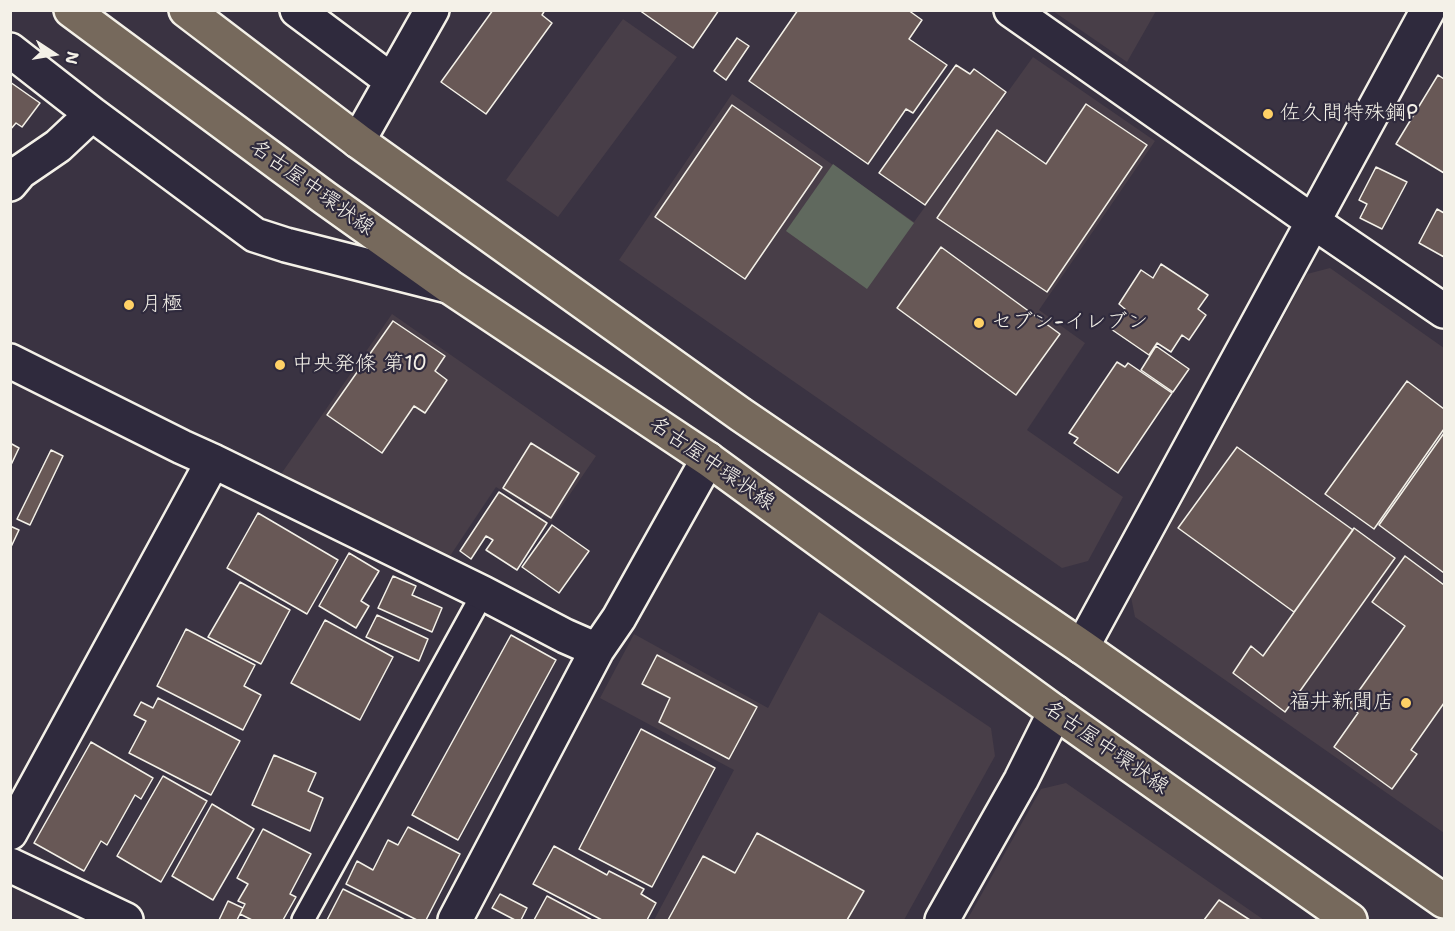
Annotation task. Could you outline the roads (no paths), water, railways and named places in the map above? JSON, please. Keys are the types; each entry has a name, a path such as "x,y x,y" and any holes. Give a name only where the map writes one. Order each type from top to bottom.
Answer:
{"main road":[{"name":"名古屋中環状線","path":"71,10 325,198 450,287 708,459 1055,712 1350,921"},
{"path":"186,10 358,141 740,414 1082,647 1444,901"}],"street":[{"path":"297,10 392,81"},
{"path":"358,141 432,10"},
{"path":"1011,10 1444,311"},
{"path":"1082,647 1428,10"},
{"path":"10,50 255,235 450,287"},
{"path":"10,184 20,172 58,146 92,114"},
{"path":"10,361 597,650"},
{"path":"455,921 597,650 620,618 708,459"},
{"path":"10,833 213,461"},
{"path":"942,921 1055,712"},
{"path":"10,865 126,921"}],"lane":[{"path":"303,921 483,593"}],"place":[{"name":"佐久間特殊鋼P","path":"1268,114"},
{"name":"月極","path":"129,305"},
{"name":"セブン-イレブン","path":"979,323"},
{"name":"中央発條 第10","path":"280,365"},
{"name":"福井新聞店","path":"1406,703"}]}
